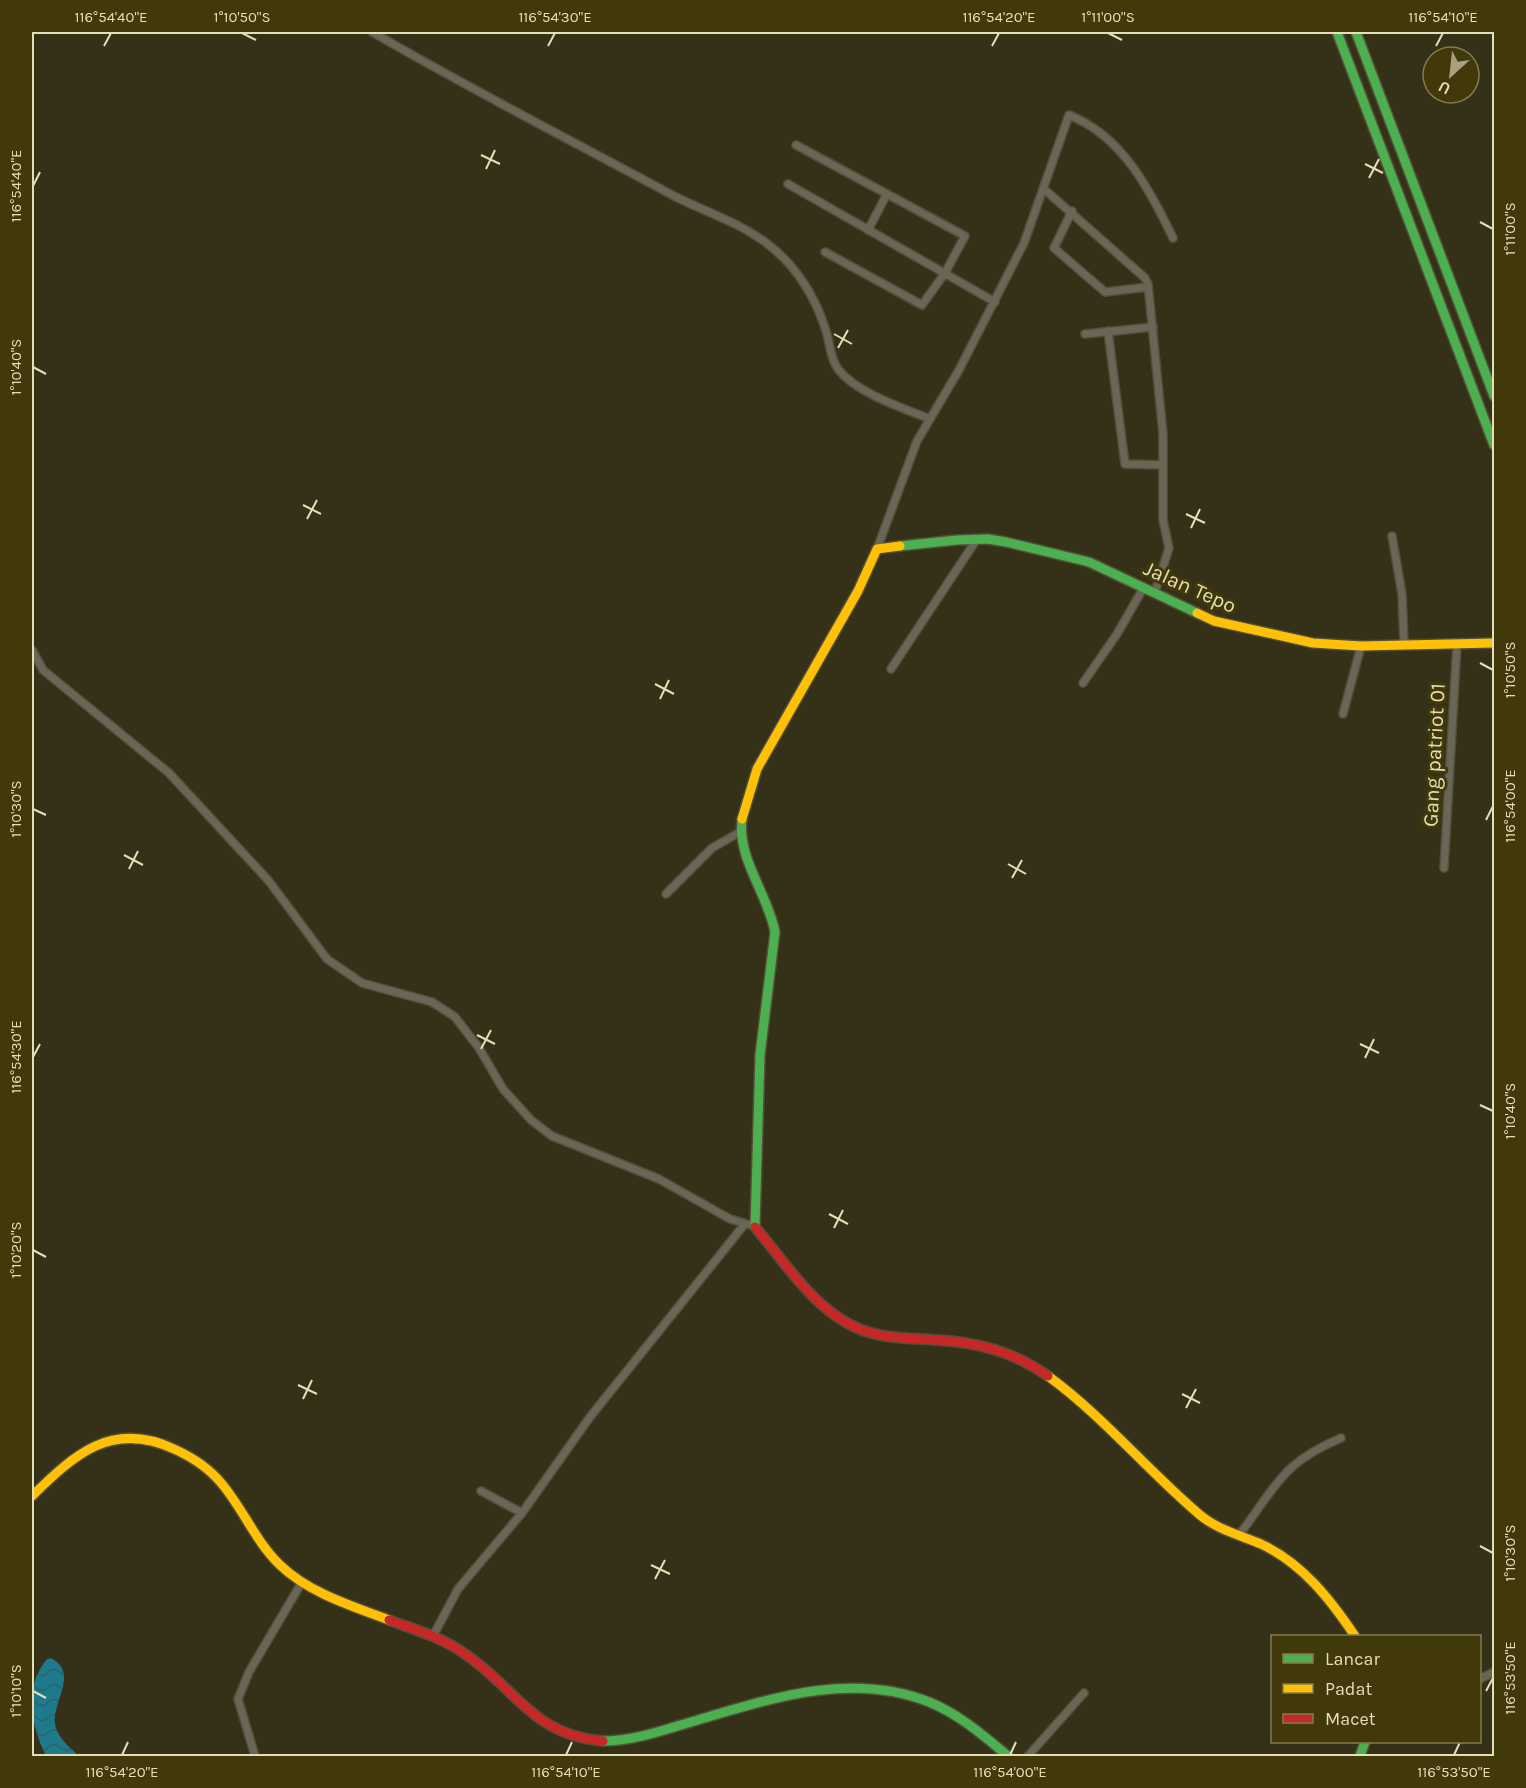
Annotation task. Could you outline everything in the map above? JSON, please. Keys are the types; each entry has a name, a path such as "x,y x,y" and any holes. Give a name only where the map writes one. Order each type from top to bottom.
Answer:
{"main road":[{"path":"1338,32 1494,445"},
{"path":"1356,32 1494,396"},
{"name":"Jalan Tepo","path":"877,549 977,539 1006,542 1082,560 1203,616 1231,626 1313,643 1361,646 1494,643"},
{"path":"877,549 858,591 757,770 746,794 740,832 742,844 772,915 775,932 760,1055 754,1226 834,1316 857,1329 880,1334 966,1342 1014,1356 1066,1389 1105,1421 1206,1520 1286,1558 1312,1578 1354,1635"},
{"path":"32,1496 58,1469 78,1453 116,1436 136,1436 168,1444 203,1466 220,1482 276,1561 302,1582 465,1651 519,1706 539,1722 567,1734 595,1740 635,1738 800,1692 881,1687 920,1697 951,1711 984,1733 1008,1756"}],"street":[{"path":"372,32 495,103 677,197 739,226 765,242 780,254 813,297 838,369 872,393 929,420"},
{"path":"877,549 917,441 995,302 1028,233 1068,115 1094,127 1116,146 1145,183 1173,238"},
{"path":"796,145 965,236 925,304 920,305 825,252"},
{"path":"788,184 995,302"},
{"path":"1044,189 1072,211 1145,278 1148,287 1163,434 1163,520 1169,548 1155,592"},
{"path":"868,230 887,194"},
{"path":"1072,211 1054,248 1105,292 1148,287"},
{"path":"1084,334 1153,327"},
{"path":"1108,332 1125,464 1163,465"},
{"path":"1392,536 1402,594 1404,644"},
{"path":"891,669 977,539"},
{"path":"1083,683 1117,634 1144,587"},
{"name":"Gang patriot 01","path":"1444,868 1457,644"},
{"path":"1343,714 1361,646"},
{"path":"32,650 44,670 168,774 212,818 268,880 327,959 362,983 432,1002 455,1017 479,1048 503,1089 531,1120 552,1136 659,1179 744,1225 754,1226"},
{"path":"666,894 712,849 740,832"},
{"path":"433,1636 458,1589 522,1513 590,1418 744,1225"},
{"path":"1239,1535 1273,1486 1291,1466 1314,1449 1341,1438"},
{"path":"482,1491 522,1513"},
{"path":"255,1756 238,1699 249,1672 302,1582"},
{"path":"1028,1756 1084,1693"}],"water":[{"path":"51,1658 59,1664 64,1679 55,1715 56,1728 64,1741 79,1756 46,1756 36,1732 32,1694 39,1670 47,1659"}],"traffic: fast":[{"path":"1337,32 1494,445"},
{"path":"1356,32 1494,396"},
{"path":"900,546 957,540 988,539 1006,542 1089,562 1197,613"},
{"path":"742,819 742,834 748,862 775,932 760,1055 755,1227"},
{"path":"603,1741 641,1736 786,1696 843,1688 872,1689 901,1693 940,1707 971,1726 1008,1756"},
{"path":"1360,1756 1365,1743"}],"traffic: slow":[{"path":"742,819 757,769 858,591 877,549 900,546"},
{"path":"1197,613 1214,621 1313,643 1361,646 1494,643"},
{"path":"1048,1376 1107,1426 1200,1515 1222,1528 1276,1552 1303,1572 1336,1609 1354,1635"},
{"path":"32,1496 79,1455 96,1446 113,1440 132,1438 152,1441 174,1449 212,1473 230,1494 271,1556 291,1575 331,1598 389,1620"}],"traffic: jam":[{"path":"755,1227 800,1283 826,1308 855,1327 884,1336 951,1341 981,1346 1009,1355 1048,1376"},
{"path":"389,1620 428,1634 456,1648 483,1668 542,1720 559,1730 579,1737 603,1741"}]}
